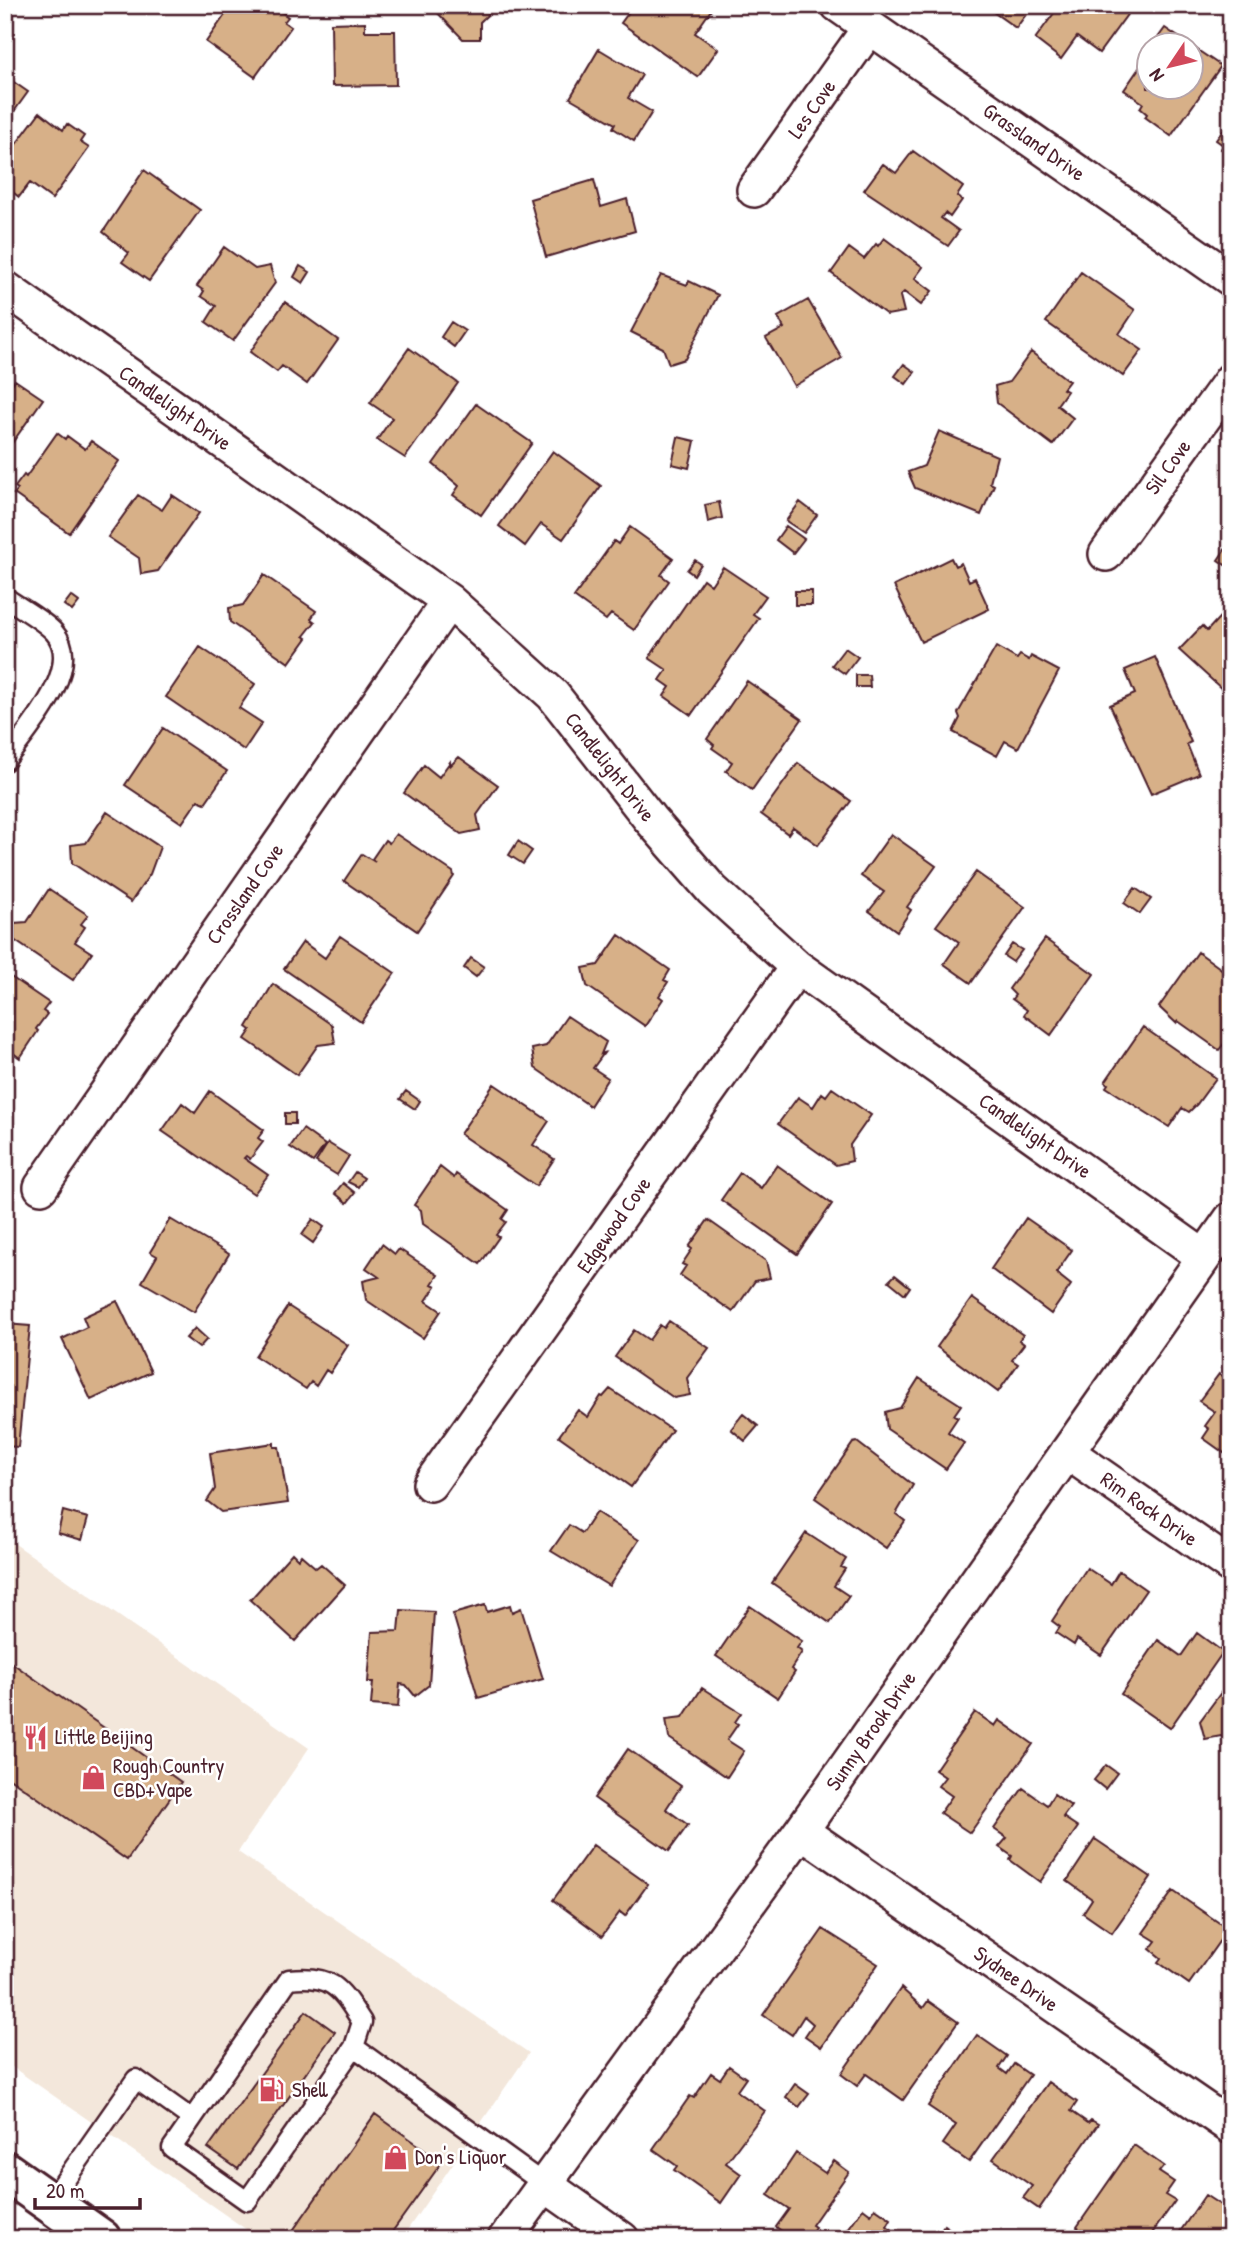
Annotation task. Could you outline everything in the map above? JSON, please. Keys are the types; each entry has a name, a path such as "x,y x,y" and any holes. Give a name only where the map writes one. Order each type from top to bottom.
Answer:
{"main road":[{"path":"5,2171 102,2239"}],"street":[{"name":"Grassland Drive","path":"838,5 1231,279"},
{"name":"Les Cove","path":"754,190 870,27"},
{"name":"Candlelight Drive","path":"5,288 449,601 553,695 650,819 712,890 797,967 1204,1257"},
{"name":"Sil Cove","path":"1106,554 1231,380"},
{"name":"Crossland Cove","path":"41,1187 449,601"},
{"name":"Edgewood Cove","path":"430,1484 797,967"},
{"name":"Sunny Brook Drive","path":"505,2239 801,1831 1231,1219"},
{"name":"Rim Rock Drive","path":"1067,1452 1231,1566"},
{"name":"Sydnee Drive","path":"801,1831 1231,2127"},
{"path":"544,2184 622,2239"}],"lane":[{"path":"5,597 56,633 64,659 56,689 5,761"},
{"path":"313,1976 339,1987 362,2022 354,2047 247,2201 172,2148 192,2119 289,1979 313,1976"},
{"path":"354,2047 544,2184"},
{"path":"50,2202 136,2079 192,2119"}],"shaded area":[{"path":"5,1537 309,1748 238,1852 529,2053 401,2239 260,2239 5,2062"}],"building":[{"path":"232,5 272,5 288,17 284,22 291,27 255,77 206,42"},
{"path":"430,5 498,5 480,22 480,39 463,39"},
{"path":"634,5 704,5 711,10 695,33 718,49 698,77 621,23"},
{"path":"992,5 1033,5 1016,28 989,9"},
{"path":"1060,5 1134,5 1099,53 1077,37 1061,59 1035,39"},
{"path":"365,22 365,31 395,31 396,85 332,86 331,23"},
{"path":"599,49 642,75 628,98 652,112 634,141 613,128 615,124 570,98"},
{"path":"1204,54 1221,66 1204,90"},
{"path":"1134,75 1134,97 1124,90"},
{"path":"5,76 28,92 5,124"},
{"path":"1195,102 1171,136 1145,117 1147,114 1140,108 1143,103"},
{"path":"40,112 63,130 67,124 84,136 80,142 89,148 52,199 30,183 19,197 5,186 5,159"},
{"path":"1231,119 1231,156 1221,149 1223,145 1216,140"},
{"path":"913,151 963,187 957,196 962,200 950,217 945,213 941,218 959,231 948,246 864,190 883,164 896,173"},
{"path":"144,170 200,210 149,281 122,262 129,253 103,232"},
{"path":"594,180 601,207 627,199 635,231 546,257 530,199"},
{"path":"884,238 923,267 915,278 932,291 921,305 904,292 900,296 904,312 887,315 831,273 849,248 864,259"},
{"path":"224,247 255,269 270,266 275,283 233,341 206,322 216,306 201,296 204,291 197,286"},
{"path":"300,266 310,272 303,283 294,277"},
{"path":"1081,272 1135,310 1119,334 1142,350 1123,376 1046,322"},
{"path":"661,275 687,285 689,281 718,295 685,359 669,364 663,348 631,332"},
{"path":"808,300 842,358 794,386 766,338 784,328 778,317"},
{"path":"285,302 338,340 307,384 282,366 277,372 250,352"},
{"path":"451,322 465,331 454,347 441,337"},
{"path":"409,348 458,383 405,458 377,440 392,418 370,403"},
{"path":"1031,352 1069,381 1063,389 1067,391 1057,405 1073,418 1053,445 997,403 995,386 1009,382"},
{"path":"904,364 915,372 906,384 895,376"},
{"path":"15,380 43,399 5,453 5,394"},
{"path":"476,404 532,443 481,515 453,495 459,486 433,464"},
{"path":"939,431 997,456 990,483 994,485 981,515 915,488 908,472 924,466"},
{"path":"57,433 65,439 67,436 85,449 91,441 119,461 69,533 14,494 18,489 15,487 24,475 26,477"},
{"path":"678,437 695,441 689,468 672,464"},
{"path":"553,451 601,486 563,539 541,524 525,546 499,526"},
{"path":"138,495 162,510 172,495 199,513 158,571 141,574 139,558 108,537"},
{"path":"719,502 722,518 708,522 705,505"},
{"path":"800,502 817,515 804,533 786,521"},
{"path":"786,526 804,539 793,553 776,540"},
{"path":"630,527 673,558 661,575 669,581 634,630 611,614 606,620 574,597 614,541 618,544"},
{"path":"1231,541 1231,569 1218,560"},
{"path":"951,558 955,566 961,563 969,581 975,578 989,609 921,642 894,586"},
{"path":"695,560 701,564 694,575 687,570"},
{"path":"723,567 766,596 753,614 759,618 691,715 664,696 670,687 660,680 667,670 649,658 703,579 711,585"},
{"path":"264,575 316,611 311,619 315,622 304,636 307,638 289,663 230,622 229,608 243,605"},
{"path":"795,591 812,591 812,605 795,605"},
{"path":"71,596 79,602 72,611 64,605"},
{"path":"1227,609 1231,612 1231,686 1224,691 1179,650 1202,626 1207,631"},
{"path":"200,647 255,684 239,708 262,723 244,750 166,697"},
{"path":"996,647 1017,659 1020,655 1029,660 1031,656 1059,671 1018,748 1005,741 997,756 953,732 960,718 958,713"},
{"path":"845,648 858,657 845,674 832,665"},
{"path":"1155,657 1191,742 1187,744 1199,774 1151,794 1110,705 1135,694 1125,670"},
{"path":"856,675 869,675 870,687 856,687"},
{"path":"747,681 802,719 752,790 726,771 732,762 712,748 714,745 707,739"},
{"path":"163,728 227,771 205,803 198,800 182,823 125,785"},
{"path":"459,757 498,785 477,815 480,830 461,834 404,793 424,765 439,777 450,762 450,766"},
{"path":"798,763 851,801 818,845 793,827 788,834 761,814"},
{"path":"107,812 160,847 150,874 131,902 72,863 71,845 86,843"},
{"path":"396,834 453,872 454,876 417,931 344,881 362,854 375,862 372,859 385,840 389,843"},
{"path":"891,834 936,866 907,907 911,910 897,931 869,911 884,892 861,876"},
{"path":"518,841 532,851 523,864 509,855"},
{"path":"976,872 1025,907 971,983 944,964 959,942 936,926"},
{"path":"1135,888 1151,899 1140,914 1124,903"},
{"path":"49,889 88,915 81,924 85,927 75,942 92,953 73,980 14,940 14,923 27,922"},
{"path":"619,935 670,970 664,980 668,982 659,996 663,999 645,1026 587,986 583,968 598,965"},
{"path":"340,936 395,973 361,1022 284,969 303,942 325,958"},
{"path":"1045,939 1094,974 1051,1035 1024,1015 1027,1010 1012,999 1015,995 1009,989"},
{"path":"1012,944 1022,950 1013,962 1004,956"},
{"path":"1198,952 1231,976 1231,1040 1229,1043 1226,1041 1219,1050 1178,1021 1176,1023 1159,1007"},
{"path":"471,958 484,967 476,977 464,968"},
{"path":"5,973 49,1003 43,1011 47,1014 20,1058 5,1047"},
{"path":"273,984 332,1025 335,1043 318,1045 297,1075 245,1039 251,1030 247,1027"},
{"path":"567,1016 606,1042 601,1054 604,1053 593,1068 608,1078 590,1106 535,1068 532,1049 546,1046"},
{"path":"1143,1027 1216,1078 1197,1104 1189,1112 1182,1108 1169,1127 1106,1087 1108,1084 1105,1082"},
{"path":"494,1084 549,1121 533,1145 554,1159 536,1186 460,1134"},
{"path":"832,1088 871,1115 850,1145 852,1161 836,1165 778,1124 798,1097 813,1107 822,1093 826,1096"},
{"path":"210,1091 264,1130 258,1138 263,1142 250,1159 246,1156 244,1158 268,1175 254,1194 162,1131 182,1103 195,1113"},
{"path":"406,1091 420,1101 415,1109 400,1099"},
{"path":"285,1113 295,1113 295,1124 285,1124"},
{"path":"303,1129 325,1145 313,1162 290,1147"},
{"path":"328,1143 349,1156 337,1175 316,1162"},
{"path":"777,1165 832,1204 797,1254 721,1200 740,1173 761,1188"},
{"path":"440,1167 454,1178 456,1174 508,1210 502,1219 506,1222 496,1235 499,1237 480,1264 423,1224 421,1210 414,1205"},
{"path":"355,1172 364,1178 358,1187 348,1182"},
{"path":"343,1183 355,1193 347,1203 335,1193"},
{"path":"1026,1218 1072,1250 1056,1273 1071,1285 1051,1314 991,1269"},
{"path":"170,1219 229,1254 194,1312 142,1282 157,1256 150,1252"},
{"path":"313,1219 324,1227 313,1243 302,1235"},
{"path":"708,1220 766,1261 770,1278 755,1281 733,1312 680,1275 686,1266 682,1264 692,1249 689,1247"},
{"path":"382,1244 395,1254 399,1249 438,1275 432,1284 436,1286 426,1301 441,1311 423,1338 366,1300 363,1281 379,1277 366,1268"},
{"path":"895,1275 910,1287 905,1294 889,1281"},
{"path":"972,1298 1023,1335 1019,1340 1024,1344 1012,1360 1018,1364 998,1392 937,1347"},
{"path":"117,1301 151,1372 91,1400 62,1339 87,1327 83,1317"},
{"path":"288,1306 348,1345 330,1373 326,1370 316,1386 311,1382 306,1389 255,1356"},
{"path":"669,1321 709,1348 687,1378 690,1395 674,1398 615,1357 634,1330 649,1340 660,1325 664,1328"},
{"path":"5,1324 30,1326 18,1447 5,1446"},
{"path":"195,1328 207,1339 199,1348 186,1338"},
{"path":"1219,1374 1231,1383 1231,1458 1203,1438 1209,1429 1205,1426 1215,1412 1199,1401"},
{"path":"919,1378 961,1405 954,1415 958,1417 948,1432 964,1443 946,1469 887,1429 885,1412 900,1408"},
{"path":"610,1389 672,1430 631,1487 559,1436 578,1410 588,1417 601,1396"},
{"path":"743,1414 758,1426 745,1441 731,1429"},
{"path":"857,1442 913,1485 896,1514 905,1521 886,1548 815,1498 853,1443"},
{"path":"274,1443 274,1447 279,1447 288,1503 221,1512 207,1501 215,1489 210,1453"},
{"path":"63,1511 88,1518 82,1540 58,1533"},
{"path":"596,1512 639,1540 609,1586 551,1551 569,1525 582,1533"},
{"path":"806,1533 846,1559 841,1567 845,1569 834,1586 849,1596 830,1623 772,1583"},
{"path":"292,1553 298,1559 301,1555 316,1568 321,1564 345,1585 295,1641 250,1600"},
{"path":"1087,1568 1111,1584 1119,1571 1146,1590 1101,1655 1077,1639 1074,1645 1056,1633 1060,1627 1052,1621"},
{"path":"485,1605 487,1612 510,1605 512,1612 521,1608 543,1679 478,1698 453,1614"},
{"path":"750,1606 802,1641 797,1648 802,1652 791,1669 795,1672 778,1698 716,1656"},
{"path":"401,1610 434,1612 429,1685 415,1696 406,1685 400,1684 398,1707 371,1705 373,1682 368,1682 372,1632 399,1631"},
{"path":"1197,1633 1223,1652 1170,1728 1121,1694 1158,1640 1181,1656"},
{"path":"5,1658 181,1782 127,1860 5,1775"},
{"path":"1231,1679 1231,1743 1221,1736 1205,1739 1200,1721"},
{"path":"702,1688 741,1713 735,1722 738,1724 727,1740 744,1751 727,1777 669,1738 666,1719 683,1717"},
{"path":"975,1712 995,1726 999,1720 1033,1744 970,1833 940,1813 952,1796 938,1786 945,1777 935,1770"},
{"path":"628,1749 681,1786 666,1809 688,1825 669,1851 594,1798"},
{"path":"1106,1765 1117,1773 1105,1789 1094,1780"},
{"path":"1023,1788 1047,1805 1054,1794 1071,1806 1063,1817 1078,1827 1040,1882 1010,1860 1012,1856 999,1847 1007,1838 994,1829"},
{"path":"1095,1839 1151,1877 1112,1933 1083,1913 1092,1899 1067,1881"},
{"path":"593,1845 648,1884 625,1916 620,1912 602,1936 553,1900"},
{"path":"1173,1891 1228,1929 1189,1984 1158,1962 1161,1958 1150,1949 1156,1941 1143,1933"},
{"path":"823,1929 878,1964 821,2047 805,2036 813,2024 804,2016 792,2035 763,2015"},
{"path":"901,1988 923,2008 928,2001 958,2022 903,2100 866,2074 857,2086 841,2074"},
{"name":"Shell","path":"306,2011 335,2032 238,2169 208,2148"},
{"path":"977,2035 1007,2056 999,2068 1007,2074 1014,2064 1030,2075 969,2162 943,2144 956,2125 928,2106"},
{"path":"729,2066 746,2078 737,2091 765,2111 726,2163 741,2174 721,2203 674,2170 677,2166 653,2149 690,2096 694,2098 711,2073 720,2079"},
{"path":"1048,2082 1077,2102 1071,2111 1088,2123 1091,2120 1098,2124 1039,2209 1023,2198 1032,2186 993,2159"},
{"path":"795,2084 809,2094 799,2107 786,2097"},
{"path":"375,2114 442,2162 387,2239 287,2239"},
{"path":"1134,2145 1164,2166 1159,2172 1174,2182 1165,2195 1175,2201 1148,2239 1093,2239 1077,2227"},
{"path":"796,2153 825,2173 834,2161 849,2172 812,2225 815,2227 807,2239 793,2239 776,2227 789,2209 768,2195"},
{"path":"1205,2195 1231,2212 1231,2223 1224,2234 1231,2239 1175,2239"},
{"path":"863,2208 871,2214 875,2208 891,2219 887,2226 906,2239 841,2239"},
{"path":"944,2225 964,2239 935,2239"}],"place":[{"name":"Little Beijing","path":"35,1737"},
{"name":"Rough Country CBD+Vape","path":"93,1778"},
{"name":"Shell","path":"272,2090"},
{"name":"Don's Liquor","path":"395,2157"}]}
